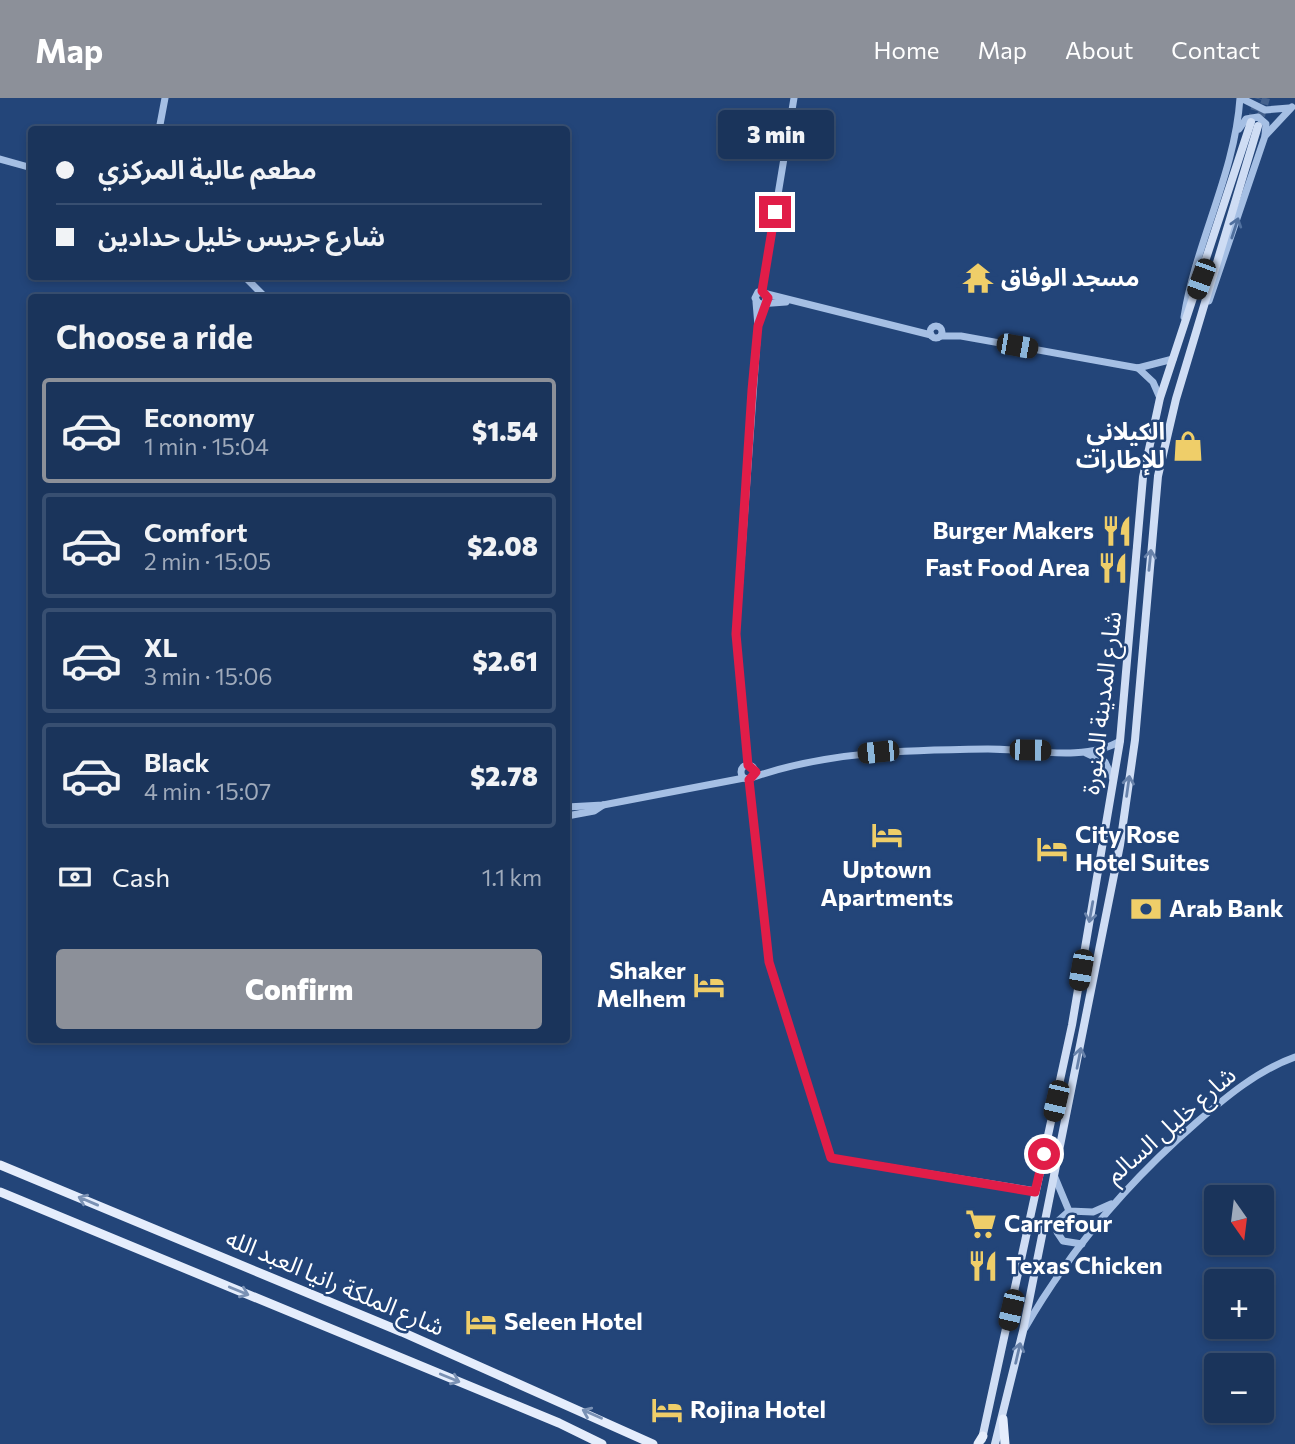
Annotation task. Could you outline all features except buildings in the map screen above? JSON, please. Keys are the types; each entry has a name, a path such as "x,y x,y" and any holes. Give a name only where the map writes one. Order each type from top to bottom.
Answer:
{"main road":[{"name":"شارع المدينة المنورة","path":"981,1441 1072,1025 1114,780 1120,741 1143,477 1160,398 1254,124 1176,399 1158,476 1135,740 1120,845 1023,1331 995,1444"},
{"name":"شارع الملكة رانيا العبد الله","path":"0,1165 389,1326 653,1444"},
{"name":"شارع الملكة رانيا العبد الله","path":"0,1192 559,1423 601,1444"},
{"path":"1003,1419 1004,1444"}],"street":[{"path":"160,126 165,98"},
{"path":"794,98 758,326 736,634 769,962 831,1158 1035,1192"},
{"path":"1241,98 1265,110 1294,107"},
{"name":"شارع المدينة المنورة","path":"1181,337 1189,287 1238,131 1241,98"},
{"name":"شارع المدينة المنورة","path":"1195,338 1225,259 1265,136 1294,107"},
{"path":"1238,131 1246,119 1258,117 1266,124 1265,136"},
{"path":"0,159 28,167"},
{"path":"248,280 262,294"},
{"path":"762,303 756,294 765,293 791,302 931,331 938,325 942,333 1138,368 1173,359"},
{"path":"762,303 791,302"},
{"path":"1138,368 1153,382 1160,398"},
{"path":"570,807 603,805 748,773 878,752 988,749 1085,753 1120,741"},
{"path":"1085,753 1105,762 1114,780"},
{"path":"570,815 594,811 603,805"},
{"name":"شارع خليل السالم","path":"1023,1331 1111,1203 1149,1164 1227,1096 1277,1063 1295,1057"},
{"path":"1054,1175 1069,1210 1059,1220 1057,1232 1063,1241 1082,1244"},
{"name":"شارع خليل السالم","path":"1069,1210 1093,1212 1111,1203"}],"tunnel":[{"path":"1251,122 1258,98"},
{"path":"1261,116 1266,98"}],"place":[{"name":"مسجد الوفاق","path":"978,278"},
{"name":"الكيلاني للإطارات","path":"1188,446"},
{"name":"Burger Makers","path":"1117,531"},
{"name":"Fast Food Area","path":"1113,568"},
{"name":"Uptown Apartments","path":"887,835"},
{"name":"City Rose Hotel Suites","path":"1052,849"},
{"name":"Arab Bank","path":"1146,909"},
{"name":"Shaker Melhem","path":"709,985"},
{"name":"Carrefour","path":"981,1224"},
{"name":"Texas Chicken","path":"983,1266"},
{"name":"Seleen Hotel","path":"481,1322"},
{"name":"Rojina Hotel","path":"667,1410"}],"route":[{"path":"775,212 762,291 767,294 768,300 758,326 752,390 736,634 748,765 753,766 756,772 749,780 769,962 819,1112 831,1158 863,1166 960,1178 1035,1192 1044,1154"}]}
